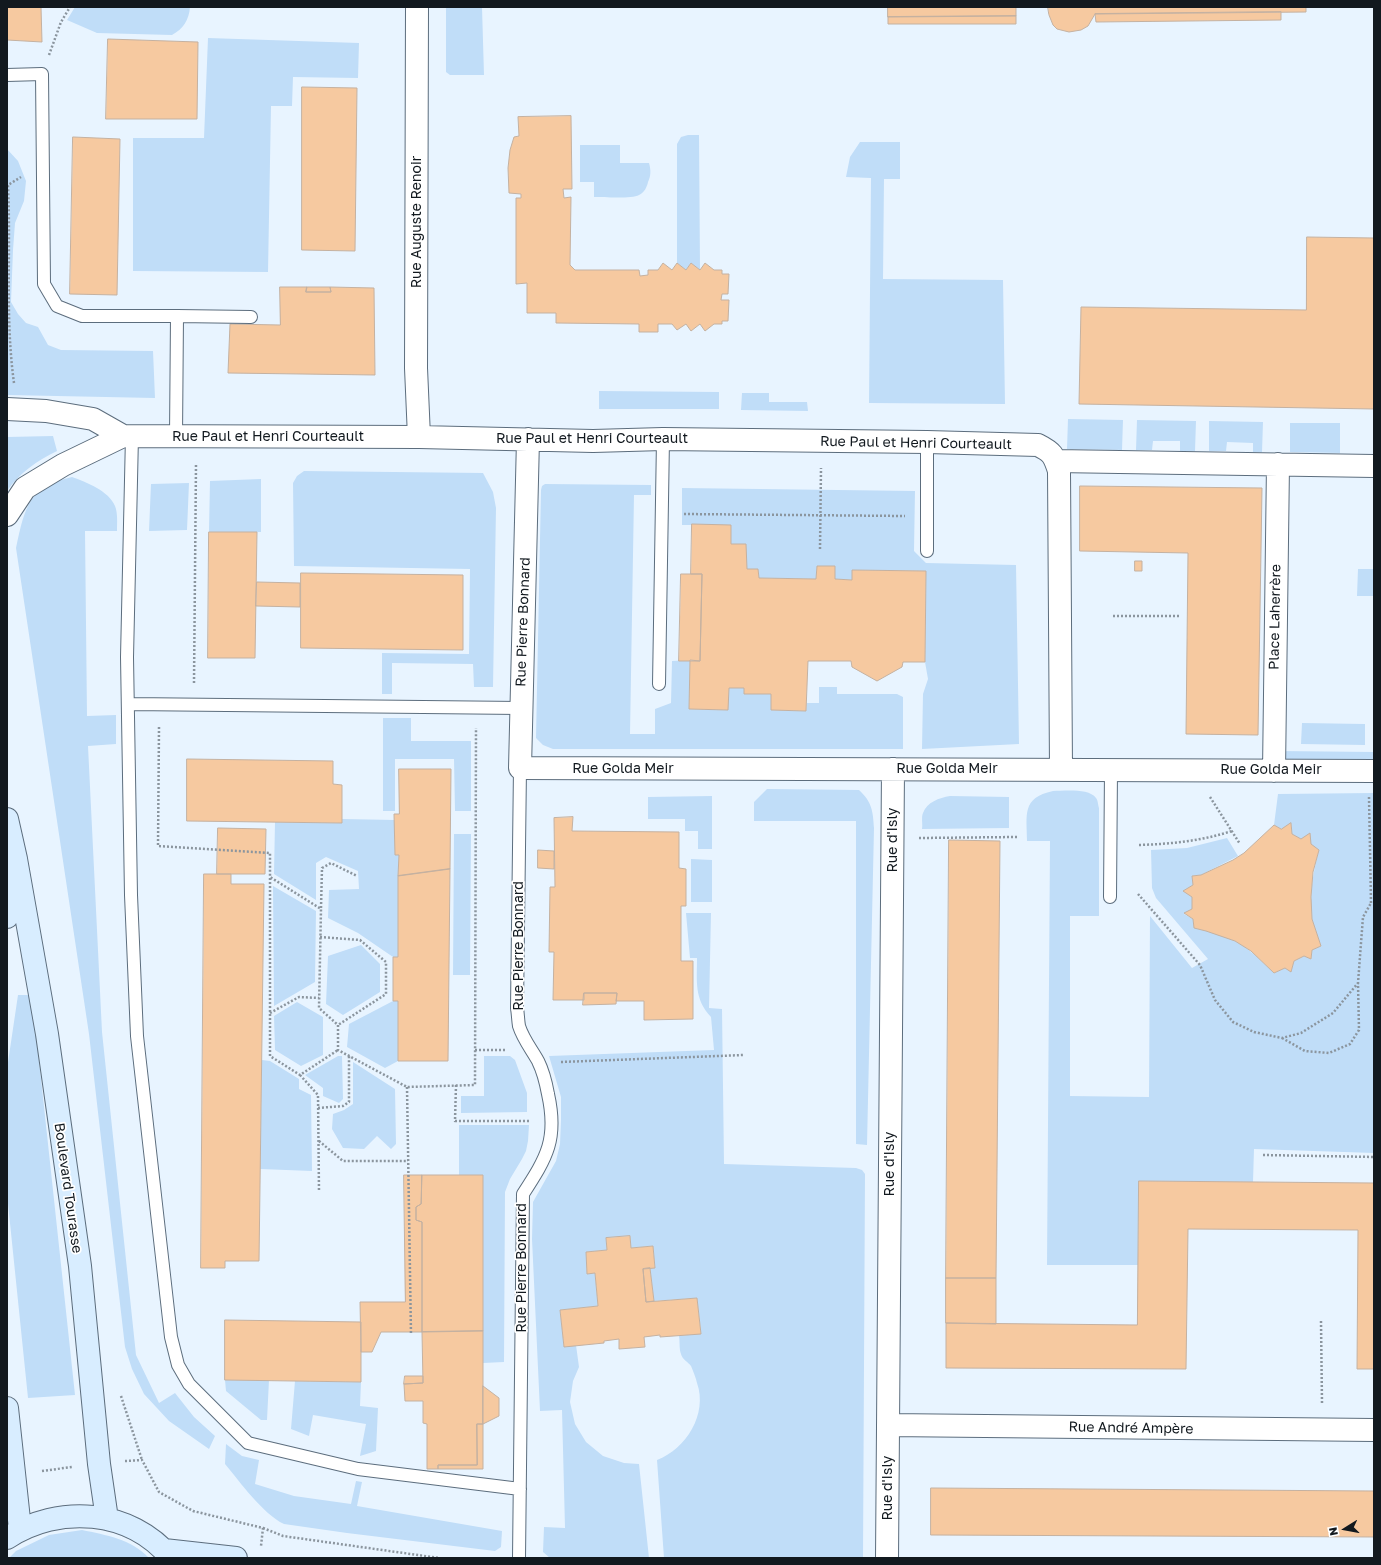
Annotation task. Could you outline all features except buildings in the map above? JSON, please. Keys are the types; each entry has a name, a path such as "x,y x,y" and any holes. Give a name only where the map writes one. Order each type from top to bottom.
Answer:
{"main road":[{"name":"Boulevard Tourasse","path":"7,819 16,859 47,1034 80,1266 99,1464 107,1519"},
{"name":"Boulevard Tourasse","path":"7,917 16,859"},
{"path":"7,1408 15,1474 14,1534 41,1521 62,1516 84,1516 107,1519 138,1530 167,1554 236,1558"}],"street":[{"name":"Rue Auguste Renoir","path":"417,7 416,368 419,437"},
{"name":"Rue Paul et Henri Courteault","path":"12,409 46,411 92,419 128,436 419,437 593,441 663,439 927,442 1038,445 1049,451 1056,459"},
{"name":"Rue Paul et Henri Courteault","path":"7,515 25,488 63,465 128,436"},
{"name":"Rue Pierre Bonnard","path":"520,768 528,439"},
{"path":"1060,769 1059,471 1056,459 1374,466"},
{"name":"Place Laherrère","path":"1274,771 1278,464"},
{"name":"Rue Golda Meir","path":"520,768 1372,771"},
{"name":"Rue d'Isly","path":"887,1558 893,769"},
{"name":"Rue André Ampère","path":"888,1425 1374,1430"}],"lane":[{"path":"7,75 42,74 44,284 57,306 82,316 251,317"},
{"path":"177,316 187,437"},
{"path":"128,436 127,657 129,704 131,895 137,1036 171,1337 178,1365 189,1384 248,1443 358,1469 520,1489"},
{"path":"659,684 663,439"},
{"path":"927,442 927,551"},
{"path":"129,704 521,708"},
{"name":"Rue Pierre Bonnard","path":"519,1558 523,1194 538,1169 549,1146 552,1121 545,1081 539,1062 531,1050 520,1027 517,1008 520,768"},
{"path":"1110,897 1111,770"}],"path":[{"path":"42,74 61,22 70,7"},
{"path":"12,409 9,304 10,224 8,186 43,163"},
{"path":"187,437 194,704"},
{"path":"820,549 822,442"},
{"path":"662,514 926,516"},
{"path":"1113,616 1178,616"},
{"path":"159,704 158,846 270,853 270,1056 300,1074 318,1095 319,1192"},
{"path":"338,1050 407,1087 475,1085 476,707"},
{"path":"1193,770 1240,844"},
{"path":"1138,894 1200,964 1215,1000 1233,1022 1254,1032 1282,1038 1305,1051 1329,1053 1350,1044 1359,1030 1358,984 1363,917 1372,903 1372,771"},
{"path":"1139,845 1185,843 1216,837 1232,831"},
{"path":"892,838 1017,837"},
{"path":"338,1050 338,1025 319,1008 322,868 331,863 357,876"},
{"path":"270,877 321,909"},
{"path":"320,937 360,940 386,962 386,994 338,1025"},
{"path":"1282,1038 1301,1033 1333,1013 1358,984"},
{"path":"270,1013 299,997 319,998"},
{"path":"300,1074 338,1050"},
{"path":"475,1050 531,1050"},
{"path":"539,1062 744,1055"},
{"path":"318,1108 343,1106 349,1102 349,1056"},
{"path":"456,1085 455,1121 552,1121"},
{"path":"407,1087 410,1335"},
{"path":"319,1140 343,1161 408,1161"},
{"path":"1262,1155 1374,1157"},
{"path":"1321,1321 1323,1430"},
{"path":"136,1438 142,1460 159,1492 193,1512 263,1528 283,1536 439,1558"},
{"path":"15,1474 142,1460"},
{"path":"260,1550 263,1528"}],"shaded area":[{"path":"75,7 190,7 185,24 172,35 97,33 67,20"},
{"path":"446,7 482,7 484,75 450,75 446,72"},
{"path":"208,38 359,43 358,78 293,77 292,106 271,106 268,272 133,271 133,138 204,138"},
{"path":"688,135 699,135 700,270 691,263 686,270 677,263 677,144 681,137"},
{"path":"860,142 900,142 900,179 884,179 883,279 1003,280 1005,404 869,403 871,178 846,177 850,157"},
{"path":"580,145 620,145 620,163 649,163 650,175 645,190 639,195 630,197 594,197 594,182 580,182"},
{"path":"7,149 18,161 26,181 24,201 15,223 13,250 11,302 18,314 26,323 38,327 48,345 61,350 153,351 155,398 7,395"},
{"path":"599,391 719,392 719,409 599,409"},
{"path":"742,393 769,393 769,402 807,402 808,411 741,410"},
{"path":"1068,419 1123,420 1122,450 1067,449"},
{"path":"1137,420 1196,421 1195,451 1180,451 1180,441 1153,441 1152,450 1136,450"},
{"path":"1209,421 1263,422 1262,452 1253,452 1253,443 1227,442 1226,451 1209,451"},
{"path":"1290,423 1340,423 1340,453 1290,452"},
{"path":"53,436 57,451 29,468 17,478 7,491 7,437"},
{"path":"304,471 483,473 493,492 496,508 493,687 474,687 473,664 392,663 392,694 382,694 382,653 469,654 470,569 294,566 293,483 297,476"},
{"path":"72,477 96,488 108,496 115,506 117,515 117,531 85,531 87,716 116,715 116,744 88,746 102,1032 136,1355 159,1403 175,1393 194,1417 215,1436 209,1449 169,1421 144,1394 132,1369 125,1347 89,1034 16,548 26,510 37,493 57,481"},
{"path":"261,479 261,532 209,532 210,481"},
{"path":"189,483 187,530 149,531 151,484"},
{"path":"545,484 651,485 651,495 634,495 630,734 655,734 655,709 671,703 672,661 690,660 689,709 727,710 729,688 744,688 744,694 771,694 771,710 806,711 807,703 819,703 819,687 837,687 837,694 897,694 903,697 903,749 553,749 543,745 536,738 541,490 542,486"},
{"path":"682,488 915,491 914,551 926,563 1016,565 1019,744 922,749 923,694 928,679 925,662 926,571 852,570 852,580 835,579 835,566 817,566 816,579 759,578 758,569 747,569 731,544 731,525 682,525"},
{"path":"1358,569 1374,569 1374,596 1357,596"},
{"path":"383,718 411,718 411,741 471,741 471,811 455,811 454,759 395,759 395,811 383,811"},
{"path":"1302,723 1365,724 1365,745 1301,744"},
{"path":"1277,751 1374,752 1374,763 1277,762"},
{"path":"767,789 859,790 867,799 871,807 874,828 867,1145 856,1144 856,821 754,821 754,802"},
{"path":"1053,791 1082,791 1088,793 1097,799 1099,808 1099,916 1070,916 1070,1096 1149,1097 1150,916 1192,968 1208,959 1156,898 1152,888 1151,850 1187,848 1227,838 1238,856 1201,875 1192,876 1193,885 1184,891 1192,897 1192,909 1184,914 1193,919 1194,928 1232,939 1254,954 1274,973 1285,968 1291,971 1294,961 1304,956 1311,959 1312,950 1321,946 1312,919 1311,910 1313,875 1319,850 1292,834 1291,824 1281,829 1274,825 1278,794 1374,793 1374,1153 1254,1149 1253,1182 1139,1181 1138,1265 1047,1265 1050,841 1027,841 1027,816 1028,809 1035,798"},
{"path":"712,796 712,849 698,849 698,831 685,831 685,819 648,819 648,797"},
{"path":"950,796 1009,797 1009,828 922,829 922,815 927,806 938,799"},
{"path":"342,819 395,820 395,855 399,855 398,957 393,957 358,933 328,918 329,890 359,889 358,871 326,857 316,863 316,900 274,874 275,822 341,823"},
{"path":"454,834 471,834 470,975 453,975"},
{"path":"691,859 712,860 712,902 691,902"},
{"path":"273,886 316,911 315,982 274,1006"},
{"path":"686,913 711,913 709,1008 722,1009 724,1164 856,1168 862,1170 865,1174 863,1558 664,1558 657,1460 677,1448 692,1429 697,1418 700,1395 691,1366 682,1356 679,1336 701,1333 697,1298 654,1301 650,1268 655,1268 653,1246 631,1248 630,1236 606,1238 607,1250 586,1252 587,1274 595,1273 598,1306 560,1310 564,1346 576,1345 579,1367 573,1381 570,1402 575,1424 586,1442 603,1456 624,1463 639,1464 649,1558 550,1558 543,1552 544,1527 565,1528 562,1410 540,1411 532,1239 533,1202 556,1161 560,1144 561,1097 549,1056 714,1050 711,1017 699,996 697,982 697,958 690,958"},
{"path":"361,945 380,964 380,992 343,1015 326,1004 328,956"},
{"path":"18,995 32,995 75,1395 28,1398 7,1194 7,1069"},
{"path":"393,1001 398,1001 398,1061 385,1068 347,1047 349,1024"},
{"path":"297,1002 323,1017 323,1055 301,1066 275,1050 274,1016"},
{"path":"338,1056 342,1056 343,1099 339,1103 323,1096 323,1088 305,1075"},
{"path":"484,1056 510,1056 515,1060 527,1093 527,1112 461,1113 461,1096 484,1096"},
{"path":"262,1060 270,1061 299,1079 299,1089 311,1095 312,1171 260,1169"},
{"path":"353,1062 395,1089 396,1144 391,1149 377,1136 364,1149 343,1148 332,1129 333,1114 344,1110 353,1104"},
{"path":"459,1125 529,1125 526,1151 510,1179 505,1192 504,1362 483,1363 483,1176 459,1175"},
{"path":"225,1380 269,1380 267,1420 261,1420 226,1391"},
{"path":"295,1381 361,1382 360,1406 378,1408 376,1451 360,1456 366,1424 313,1415 309,1436 291,1429"},
{"path":"226,1444 242,1456 259,1460 255,1484 294,1496 351,1504 356,1481 362,1482 357,1506 502,1531 501,1547 495,1551 284,1524 268,1513 260,1505 225,1464"},
{"path":"82,1530 109,1536 126,1542 134,1546 149,1558 9,1558 16,1551 49,1535"}]}
